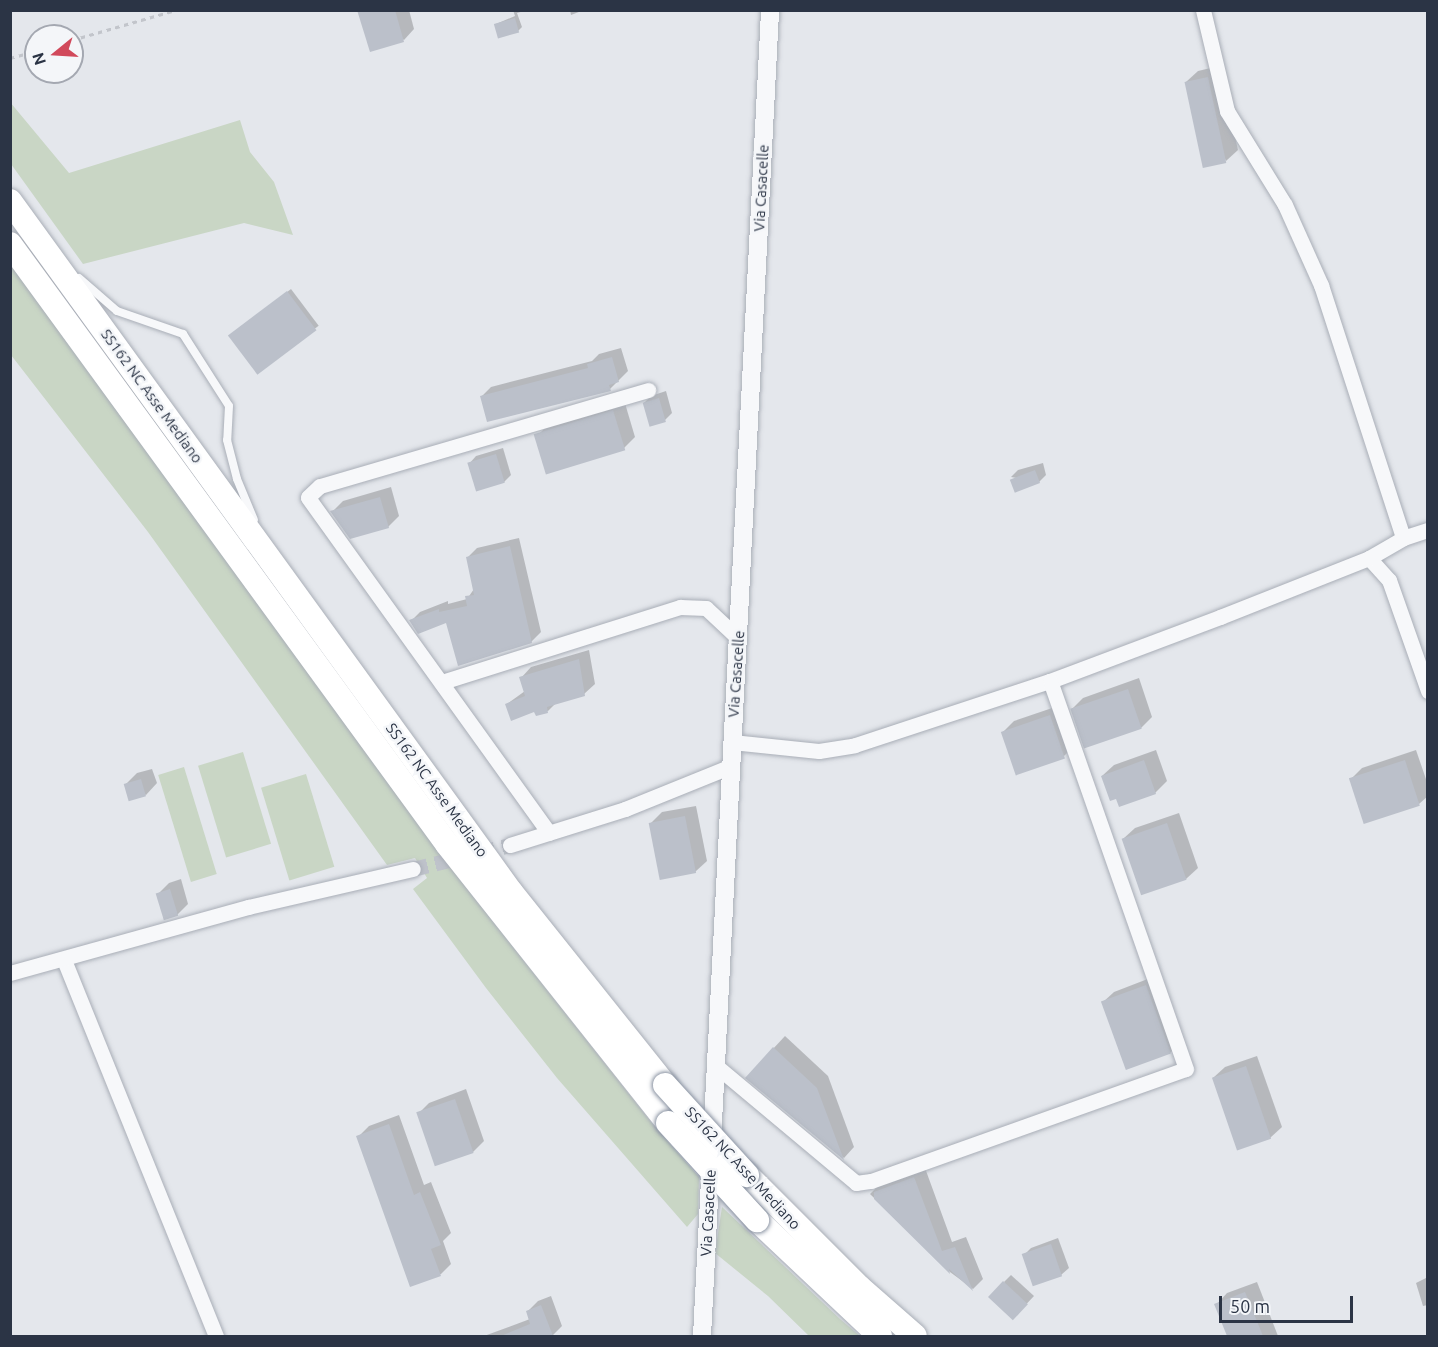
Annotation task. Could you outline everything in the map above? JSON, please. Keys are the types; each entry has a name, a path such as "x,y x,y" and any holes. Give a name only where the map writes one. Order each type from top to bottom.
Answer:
{"highway":[{"name":"SS162 NC Asse Mediano","path":"10,201 511,892 665,1085 747,1175 859,1287 915,1336"},
{"name":"SS162 NC Asse Mediano","path":"10,244 447,844 668,1123 757,1220 880,1336"}],"street":[{"name":"Via Casacelle","path":"702,1336 729,767 739,639 770,10"},
{"path":"1203,10 1227,111 1286,205 1322,285 1403,538"},
{"path":"549,833 442,682 312,507 310,492 648,390"},
{"path":"732,742 819,751 855,745 1050,681 1370,558 1403,538 1428,530"},
{"path":"1370,558 1389,580 1428,691"},
{"path":"442,682 680,607 706,608 739,639"},
{"path":"715,1065 856,1183 871,1181 1186,1069 1050,681"},
{"path":"510,845 625,809 729,767"},
{"path":"10,973 64,960 248,907 413,869"},
{"path":"64,960 216,1336"}],"lane":[{"path":"25,221 85,284 117,311 183,334 229,406 227,440 237,479 268,555"}],"path":[{"path":"84,37 176,10"}],"green space":[{"path":"10,102 69,173 240,120 250,152 274,182 293,235 244,223 83,264 11,164"},
{"path":"10,261 460,880 655,1127 699,1177 698,1214 687,1227 557,1078 486,988 413,889 427,878 415,858 387,865 148,532 11,355"},
{"path":"243,752 271,844 226,858 198,766"},
{"path":"184,767 217,874 191,882 158,775"},
{"path":"306,774 334,867 289,881 261,788"},
{"path":"722,1207 860,1336 809,1336 768,1296 715,1253"}],"building":[{"path":"357,10 395,10 404,42 370,52"},
{"path":"515,18 519,32 498,38 494,24"},
{"path":"1208,77 1226,163 1203,168 1185,82"},
{"path":"287,291 316,330 257,375 228,336"},
{"path":"612,357 619,382 609,385 611,391 487,422 480,396 588,368 587,364"},
{"path":"659,398 666,422 650,427 643,403"},
{"path":"613,410 625,450 546,474 534,434"},
{"path":"496,454 505,483 476,491 467,463"},
{"path":"1035,470 1040,483 1015,493 1010,480"},
{"path":"380,497 389,528 350,539 330,511"},
{"path":"510,546 532,643 458,666 446,623 418,634 409,620 439,609 439,612 467,606 465,596 474,595 466,557"},
{"path":"579,659 585,696 547,707 548,713 536,716 534,712 511,721 505,704 525,696 519,677"},
{"path":"1128,689 1142,729 1084,749 1070,709"},
{"path":"1050,715 1065,758 1016,775 1001,732"},
{"path":"1144,760 1156,794 1119,807 1116,799 1110,801 1101,776"},
{"path":"1405,760 1420,806 1364,824 1349,778"},
{"path":"141,779 146,796 129,801 124,784"},
{"path":"685,816 696,873 660,880 649,823"},
{"path":"1167,823 1187,880 1141,895 1122,839"},
{"path":"170,889 178,916 164,920 156,893"},
{"path":"1146,985 1171,1054 1126,1070 1101,1001"},
{"path":"773,1047 817,1088 844,1160 745,1078"},
{"path":"1246,1066 1271,1139 1237,1151 1212,1078"},
{"path":"455,1099 474,1153 435,1166 416,1112"},
{"path":"389,1124 414,1195 420,1192 441,1245 431,1249 441,1276 410,1287 356,1136"},
{"path":"914,1177 942,1251 955,1247 973,1291 949,1269 950,1274 874,1199 874,1192"},
{"path":"1051,1244 1062,1276 1033,1286 1022,1254"},
{"path":"1003,1281 1028,1304 1013,1320 988,1297"},
{"path":"1245,1292 1263,1336 1227,1336 1214,1304"},
{"path":"541,1305 553,1336 501,1336 530,1324 526,1311"}],"tunnel":[{"path":"413,869 510,845"}]}
